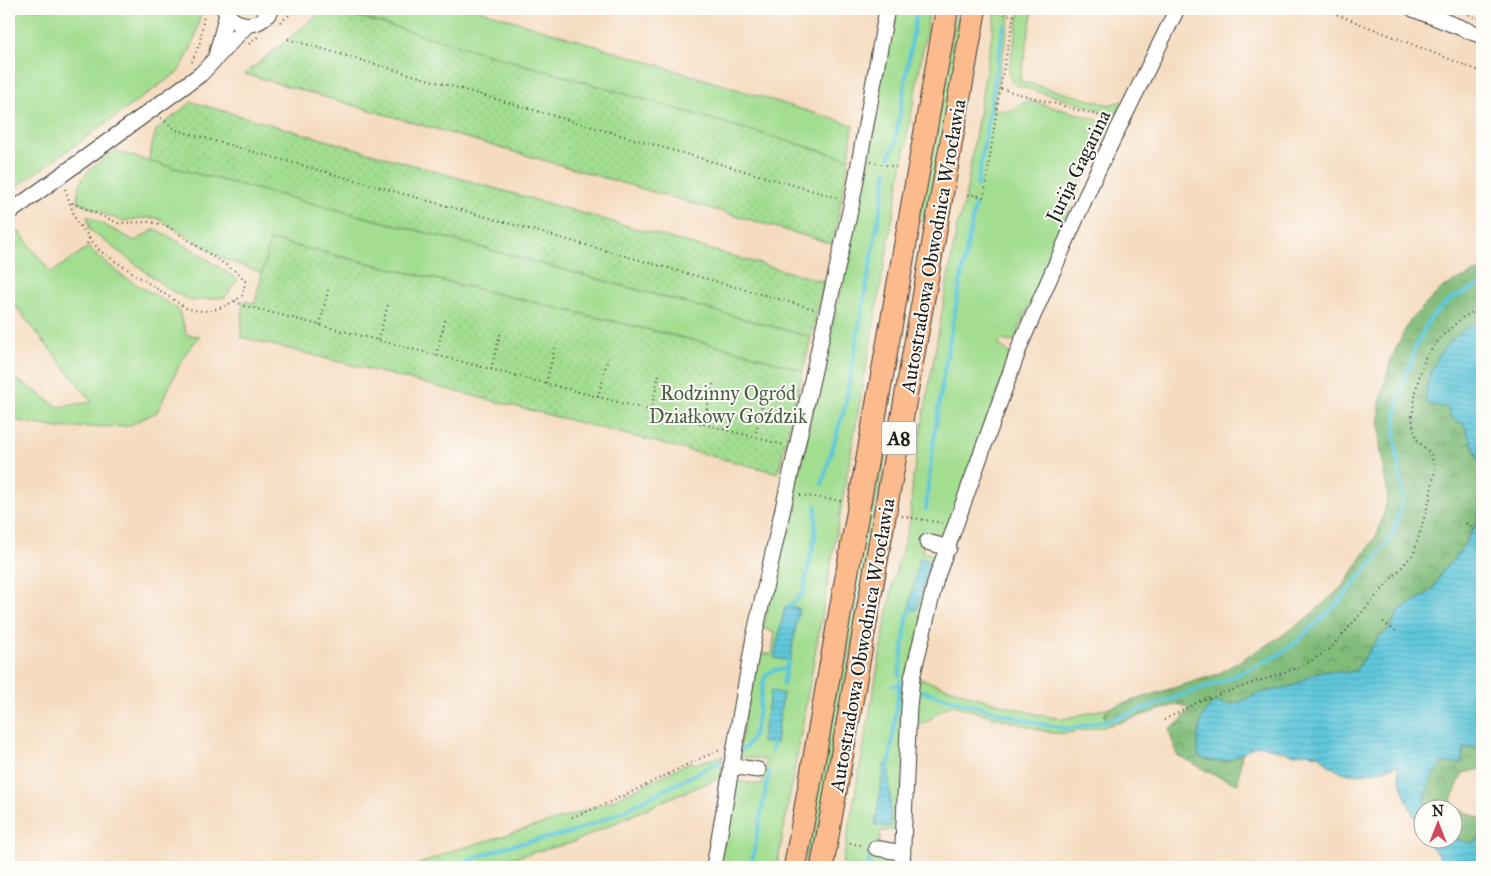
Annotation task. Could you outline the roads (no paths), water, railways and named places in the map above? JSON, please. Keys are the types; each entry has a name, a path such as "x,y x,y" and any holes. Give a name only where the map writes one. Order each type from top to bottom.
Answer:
{"highway":[{"name":"Autostradowa Obwodnica Wrocławia","path":"795,867 947,9"},
{"name":"Autostradowa Obwodnica Wrocławia","path":"822,867 984,11"}],"street":[{"path":"225,11 239,24 247,25 262,21 272,9"},
{"path":"714,867 754,637 852,202 886,9"},
{"name":"Jurija Gagarina","path":"903,860 906,740 912,678 936,579 949,548 1021,343 1069,231 1177,9"},
{"path":"1413,9 1482,36"},
{"path":"215,60 225,11"},
{"path":"9,213 202,74 247,25"},
{"path":"926,542 949,548"},
{"path":"731,766 758,770"},
{"path":"876,848 903,860"}],"water":[{"path":"1482,319 1482,467 1464,425 1451,417 1448,408 1427,404 1425,396 1432,370 1442,352 1455,337"},
{"path":"1482,489 1482,746 1464,748 1462,763 1442,763 1431,779 1426,798 1414,798 1414,815 1404,792 1397,765 1366,773 1346,773 1328,765 1321,756 1308,753 1293,754 1257,745 1229,760 1207,760 1198,756 1200,725 1206,711 1217,701 1226,705 1235,704 1257,694 1293,686 1317,672 1333,671 1347,673 1356,670 1376,641 1392,626 1398,611 1432,591 1442,572 1461,550 1477,522"},
{"path":"919,558 930,561 917,610 909,608"},
{"path":"785,606 799,608 790,661 774,658"},
{"path":"771,691 783,693 776,744 761,742"},
{"path":"884,765 889,765 891,827 875,825"},
{"path":"1482,838 1482,867 1446,867 1432,848 1464,848 1464,841 1469,843"}],"waterway":[{"path":"889,158 895,143 917,9"},
{"path":"977,186 1004,25"},
{"path":"822,484 845,406 887,171"},
{"path":"926,509 940,395 975,205"},
{"path":"921,691 1040,724 1068,729 1114,719 1223,681 1277,656 1294,644 1337,604 1386,546 1393,534 1403,498 1395,438 1396,415 1402,387 1418,342 1429,320 1449,300 1482,284"},
{"path":"789,606 803,594 815,536 816,506"},
{"path":"899,676 907,617 911,609"},
{"path":"783,684 788,661"},
{"path":"742,750 753,736 766,675 773,670 786,669"},
{"path":"889,765 900,681"},
{"path":"893,685 903,686"},
{"path":"772,743 772,750"},
{"path":"450,867 508,846 570,833 617,814 721,761"},
{"path":"751,867 769,772"},
{"path":"868,867 869,858"}],"park label":[{"name":"Rodzinny Ogród Działkowy Goździk","path":"728,404"}]}
